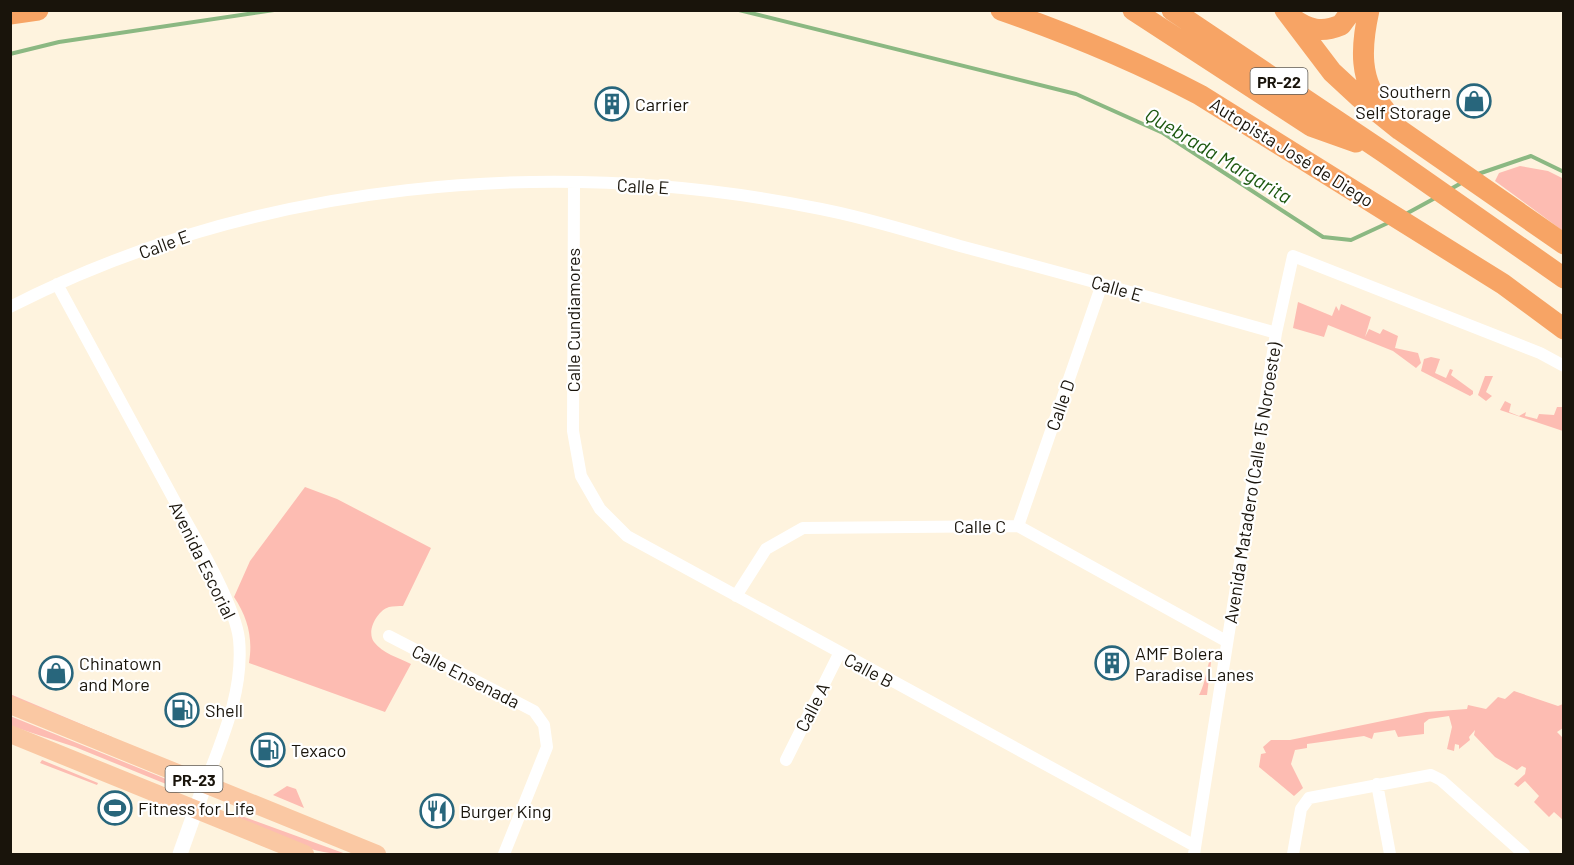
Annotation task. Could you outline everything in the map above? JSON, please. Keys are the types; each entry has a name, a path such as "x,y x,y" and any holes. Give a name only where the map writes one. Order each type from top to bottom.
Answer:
{"highway":[{"path":"10,14 38,10"},
{"name":"Autopista José de Diego","path":"1001,10 1070,34 1163,75 1200,95 1503,284 1563,329"},
{"path":"1133,10 1311,126 1385,153"},
{"name":"PR-22","path":"1172,10 1405,166 1563,278"},
{"path":"1287,13 1307,28 1319,30 1341,25 1352,10"},
{"path":"1369,10 1362,38 1362,57 1370,88 1377,101 1429,149"},
{"path":"1287,13 1332,72 1381,116 1563,244"}],"main road":[{"name":"PR-23","path":"10,705 377,855"},
{"name":"PR-23","path":"10,734 305,855"}],"street":[{"name":"Calle E","path":"10,307 57,284 204,230 283,210 406,190 574,183 691,189 822,209 1276,333"},
{"name":"Calle Cundiamores","path":"574,183 573,430 578,458"},
{"name":"Avenida Matadero (Calle 15 Noroeste)","path":"1195,850 1276,333 1293,256 1540,353 1563,366"},
{"name":"Avenida Escorial","path":"57,284 200,547 225,599 238,637 239,668 232,713 180,855"},
{"name":"Calle D","path":"1018,526 1102,284"},
{"name":"Calle B","path":"578,458 581,476 600,509 627,536 1195,850"},
{"name":"Calle C","path":"736,596 766,549 803,528 1018,526 1226,641"},
{"name":"Calle Ensenada","path":"389,636 534,711 544,725 547,747 504,855"},
{"name":"Calle A","path":"786,760 839,654"},
{"path":"1293,855 1301,809 1309,798 1431,775 1441,780 1524,855"},
{"path":"1377,784 1390,855"}],"shaded area":[{"path":"1520,166 1548,171 1564,179 1563,231 1495,181 1499,173"},
{"path":"1298,302 1332,316 1336,306 1339,311 1341,304 1371,317 1365,337 1369,329 1380,334 1383,329 1398,336 1395,348 1418,353 1421,363 1416,368 1393,351 1328,325 1324,337 1293,328"},
{"path":"1431,357 1440,359 1435,373 1446,378 1450,369 1453,370 1451,375 1473,391 1473,394 1470,396 1421,371 1424,359"},
{"path":"1485,376 1493,376 1486,392 1492,396 1486,401 1478,395"},
{"path":"1505,401 1511,404 1509,412 1519,416 1526,412 1525,416 1537,419 1539,414 1554,415 1557,407 1562,407 1563,431 1500,410"},
{"path":"305,487 337,499 431,548 403,606 385,609 377,617 372,627 372,638 377,646 411,664 385,712 249,663 248,628 234,597 250,561"},
{"path":"1212,654 1207,695 1199,695 1209,661"},
{"path":"1514,691 1558,706 1563,704 1563,728 1557,732 1563,738 1563,820 1554,812 1549,817 1534,802 1539,796 1525,781 1518,787 1514,784 1525,774 1526,768 1522,766 1517,770 1495,757 1474,735 1475,730 1469,737 1470,740 1459,749 1459,745 1455,744 1454,751 1447,749 1452,727 1449,716 1429,719 1424,723 1424,734 1398,737 1395,730 1374,733 1372,739 1364,736 1307,744 1307,748 1295,750 1291,764 1303,788 1294,796 1259,767 1261,754 1266,753 1263,747 1271,740 1290,740 1426,712 1467,709 1468,705 1486,709 1498,697 1505,699"},
{"path":"10,694 112,737 112,739 11,698"},
{"path":"10,716 166,779 166,784 75,747 11,726"},
{"path":"42,760 98,783 97,785 40,763"},
{"path":"287,786 296,789 304,808 273,795"},
{"path":"231,812 346,854 316,850 287,841 230,816"}],"waterway":[{"name":"Quebrada Margarita","path":"10,54 59,42 274,10"},
{"name":"Quebrada Margarita","path":"739,10 1076,94 1163,133 1323,237 1351,240 1390,222"},
{"name":"Quebrada Margarita","path":"1478,174 1531,156 1564,172"},
{"name":"Quebrada Margarita","path":"1449,190 1463,182"},
{"name":"Quebrada Margarita","path":"1404,215 1437,197"}],"place":[{"name":"Southern Self Storage","path":"1474,101"},
{"name":"Carrier","path":"612,104"},
{"name":"AMF Bolera Paradise Lanes","path":"1112,663"},
{"name":"Chinatown and More","path":"56,673"},
{"name":"Shell","path":"182,710"},
{"name":"Texaco","path":"268,750"},
{"name":"Fitness for Life","path":"115,808"},
{"name":"Burger King","path":"437,811"}]}
